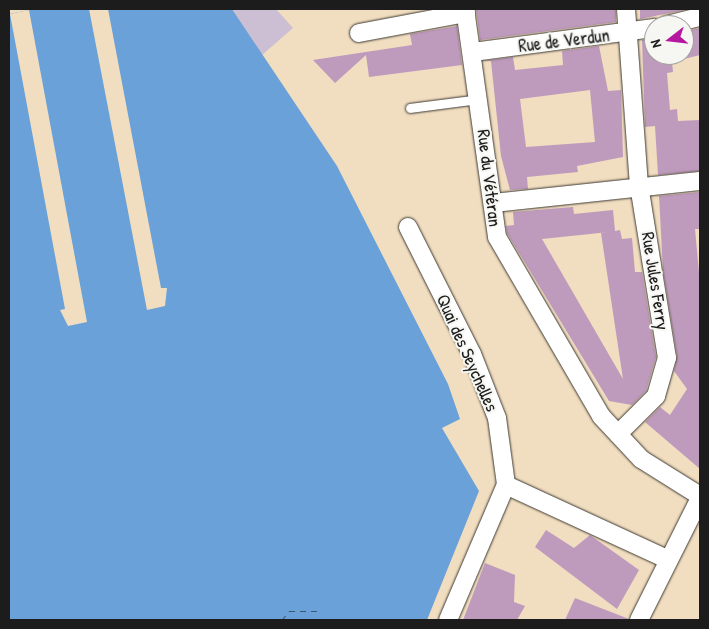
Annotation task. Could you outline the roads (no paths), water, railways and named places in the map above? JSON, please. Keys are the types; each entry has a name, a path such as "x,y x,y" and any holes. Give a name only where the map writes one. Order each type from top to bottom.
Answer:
{"street":[{"name":"Rue Jules Ferry","path":"618,434 656,396 668,358 639,186 626,9"},
{"path":"359,33 465,11"},
{"name":"Rue du Vétéran","path":"465,11 473,52 497,237 601,416 618,434"},
{"name":"Rue de Verdun","path":"473,52 629,34 644,30"},
{"path":"493,203 700,180"},
{"name":"Quai des Seychelles","path":"408,228 472,354 496,418 506,485"},
{"path":"618,434 641,459 700,497 694,521 667,559 639,620"},
{"path":"448,620 506,485 667,559"}],"lane":[{"path":"410,108 479,99"}],"water":[{"path":"34,9 232,9 337,166 448,384 460,419 442,428 479,491 427,620 9,620 9,14"}]}
